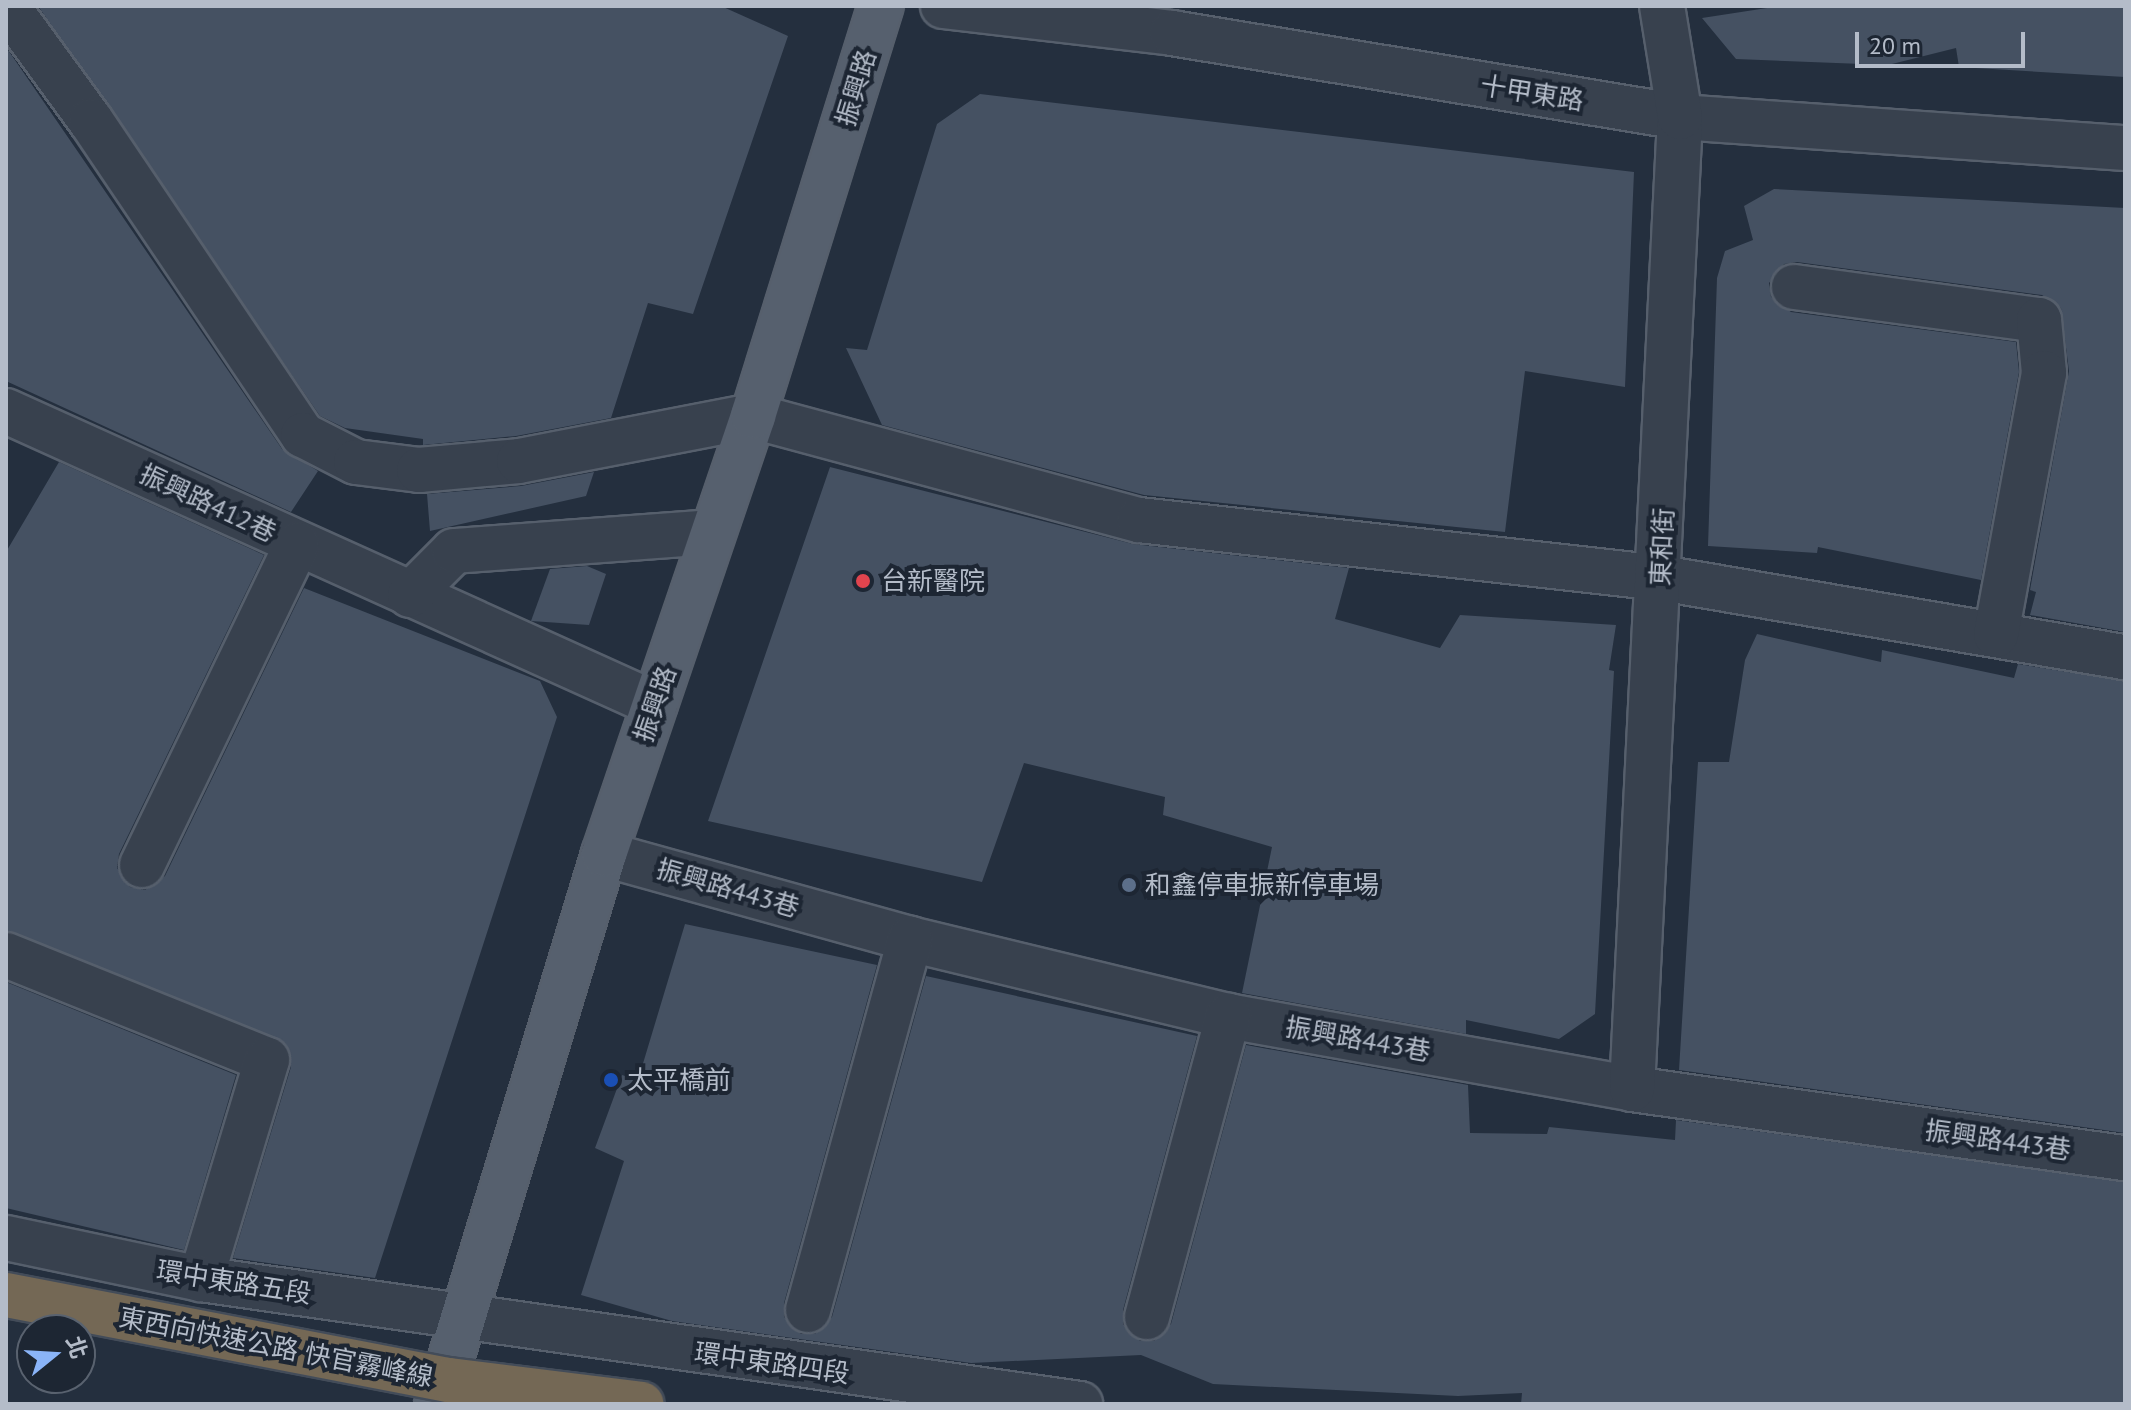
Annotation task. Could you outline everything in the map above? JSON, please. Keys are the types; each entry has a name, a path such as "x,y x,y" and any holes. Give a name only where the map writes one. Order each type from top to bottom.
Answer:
{"highway":[{"name":"東西向快速公路 快官霧峰線","path":"6,1295 449,1380 642,1404"}],"main road":[{"name":"振興路","path":"437,1404 604,854 753,416 881,6"}],"street":[{"path":"7,6 91,121 303,435 356,462 419,470 519,461 753,416 1139,520 1661,578 2125,657"},
{"name":"十甲東路","path":"943,6 1172,33 1680,117 2125,148"},
{"name":"東和街","path":"1632,1089 1661,578 1680,117 1662,6"},
{"path":"1794,287 2039,320 2044,373 1996,635"},
{"name":"振興路412巷","path":"6,411 655,704"},
{"path":"410,595 454,551 712,532"},
{"path":"142,865 297,544"},
{"name":"振興路443巷","path":"604,854 910,939 1228,1016 1632,1089 2125,1158"},
{"path":"808,1310 910,939"},
{"path":"6,955 267,1060 201,1279"},
{"path":"1147,1317 1228,1016"},
{"name":"環中東路五段","path":"6,1238 201,1279 464,1317"},
{"name":"環中東路四段","path":"464,1317 1080,1404"}],"building":[{"path":"38,6 721,6 788,36 693,314 648,303 611,418 516,436 423,445 423,439 345,428 320,416"},
{"path":"1780,6 2125,6 2125,77 1959,67 1956,48 1888,65 1736,59 1702,18"},
{"path":"6,47 282,449 318,471 291,512 6,381"},
{"path":"980,94 1634,172 1625,387 1525,371 1505,532 1144,495 882,425 846,348 867,350 937,124"},
{"path":"1774,189 2125,208 2125,632 2030,615 2036,592 2030,590 2069,371 2061,308 2042,295 1797,262 1784,264 1769,283 1771,297 1791,312 2016,342 2019,372 1981,580 1818,547 1817,553 1708,546 1717,278 1725,251 1753,240 1744,206"},
{"path":"59,462 264,555 119,854 117,868 130,887 145,890 165,876 304,588 540,681 557,717 375,1278 233,1258 291,1067 286,1044 6,931 6,552"},
{"path":"830,467 1133,544 1349,568 1335,619 1440,648 1460,615 1616,625 1609,670 1614,671 1595,1014 1559,1039 1466,1020 1466,1034 1242,993 1272,847 1163,815 1165,797 1024,763 982,882 708,821"},
{"path":"594,472 586,496 430,531 427,494 521,486"},
{"path":"587,566 606,574 589,625 531,621 550,569"},
{"path":"1757,634 1881,662 1882,650 2014,678 2018,664 2125,681 2125,1133 1679,1070 1698,762 1729,762 1745,660"},
{"path":"685,924 877,965 784,1303 784,1317 801,1334 815,1334 832,1317 926,976 1197,1036 1123,1310 1123,1324 1140,1341 1154,1341 1171,1324 1246,1045 1468,1085 1470,1133 1547,1134 1549,1127 1675,1140 1676,1120 2125,1182 2125,1404 1521,1404 1522,1393 1458,1396 1213,1384 1141,1355 971,1363 672,1321 581,1295 624,1161 595,1148 622,1075 638,1080"},
{"path":"6,982 236,1075 184,1250 6,1208"}],"place":[{"name":"台新醫院","path":"863,581"},
{"name":"和鑫停車振新停車場","path":"1129,885"},
{"name":"太平橋前","path":"611,1080"}]}
